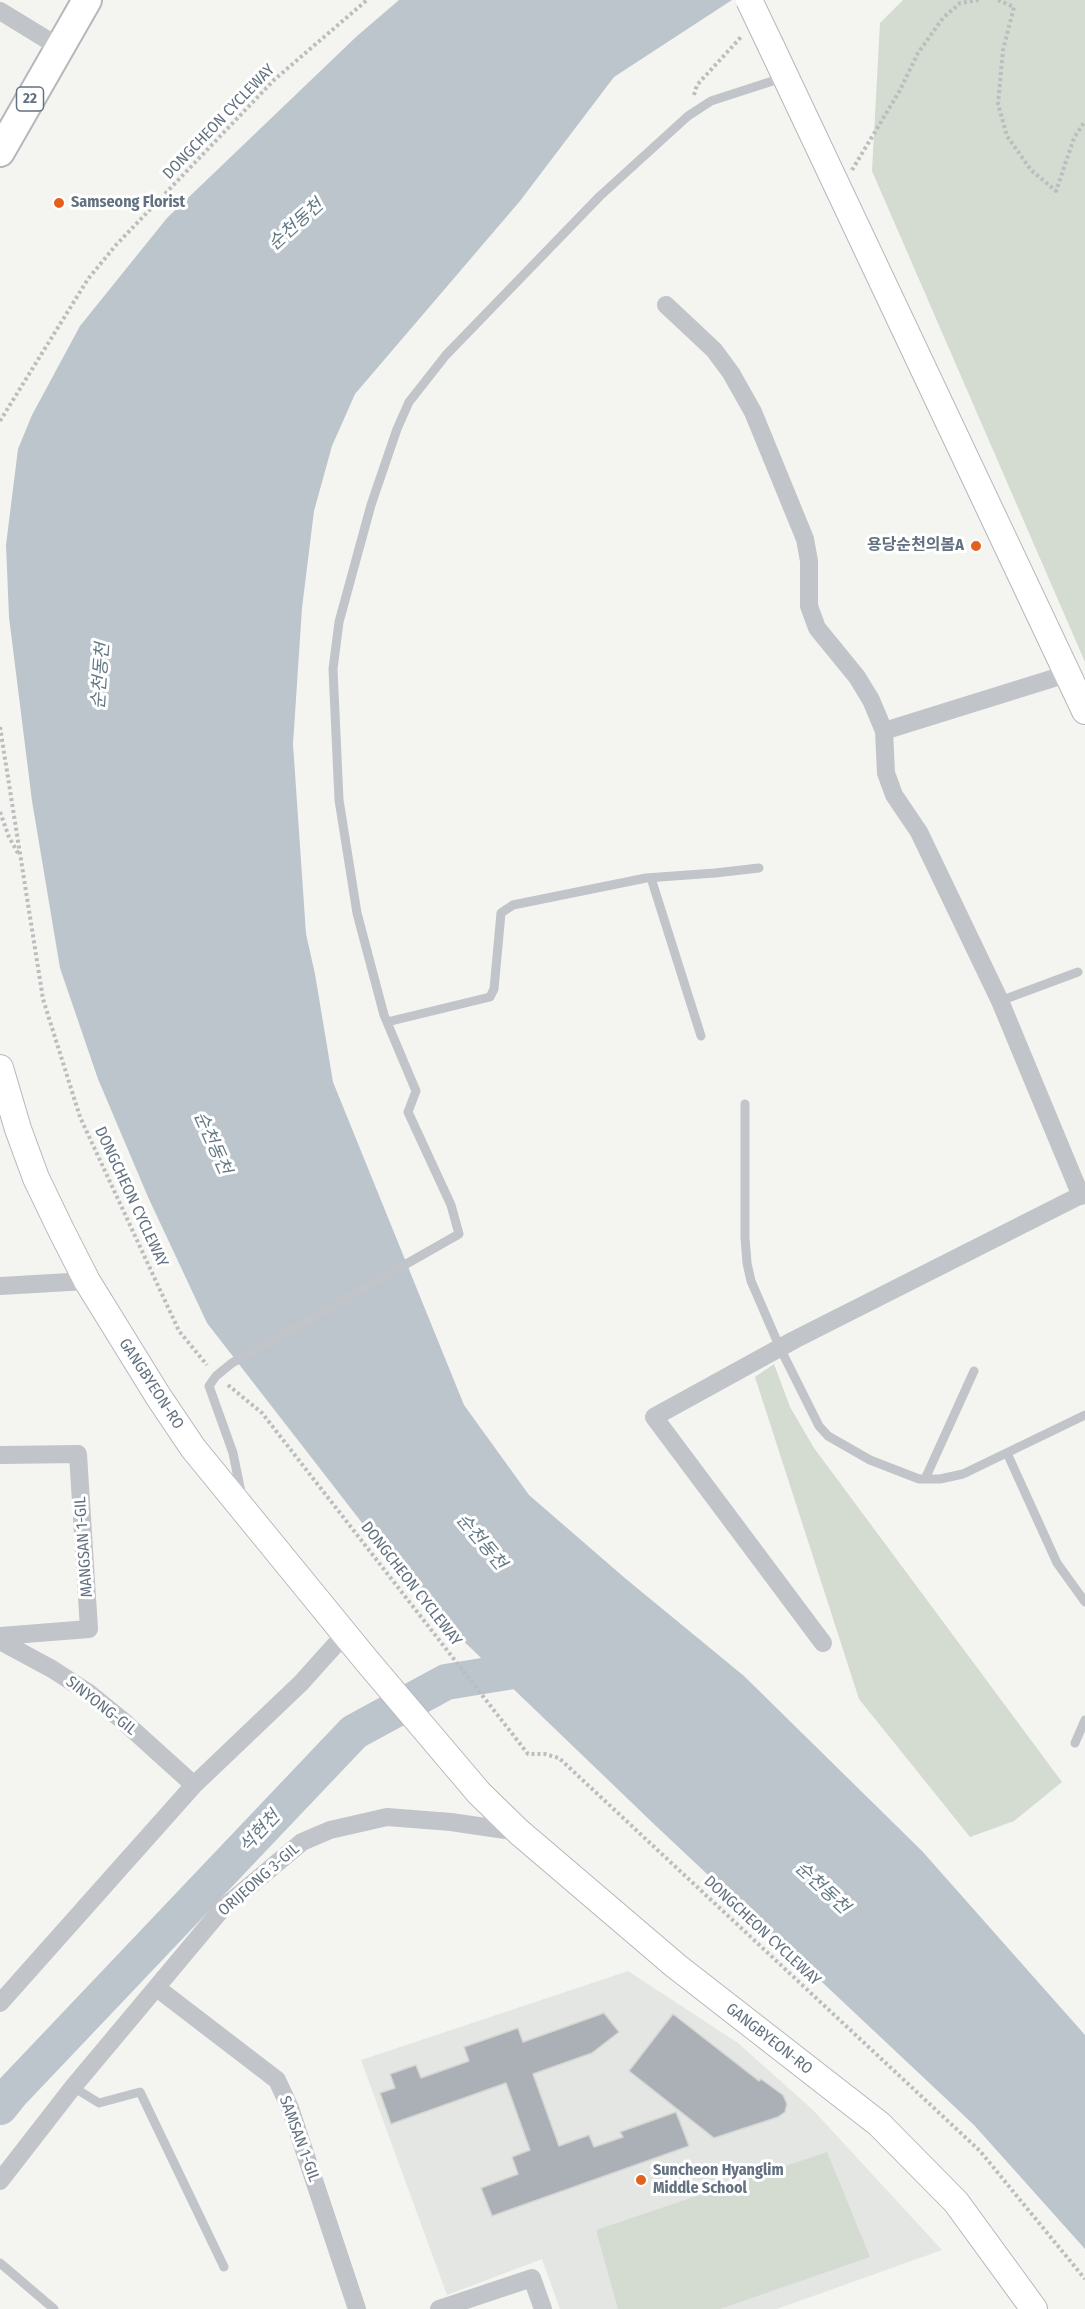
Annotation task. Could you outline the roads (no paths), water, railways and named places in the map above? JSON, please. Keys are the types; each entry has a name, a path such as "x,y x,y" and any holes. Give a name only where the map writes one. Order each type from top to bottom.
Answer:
{"main road":[{"name":"22","path":"0,152 87,0"},
{"path":"749,0 1085,711"},
{"name":"GANGBYEON-RO","path":"0,1068 9,1128 87,1281 158,1396 193,1448 367,1661 479,1793 519,1832 676,1966 879,2124 956,2202 1034,2309"}],"street":[{"path":"0,11 60,47"},
{"path":"666,305 714,350 731,373 753,412 805,539 809,569 809,606 817,628 857,677 872,700 884,730 886,773 894,795 919,832 1000,1001 1083,1194 780,1348 654,1417 823,1643"},
{"path":"884,730 1067,674"},
{"path":"0,1286 87,1281"},
{"name":"MANGSAN 1-GIL","path":"0,1455 78,1454 89,1629 0,1636"},
{"path":"0,2003 194,1785 301,1683 345,1634"},
{"name":"SINYONG-GIL","path":"0,1641 52,1669 89,1693 194,1785"},
{"name":"ORIJEONG 3-GIL","path":"0,2181 73,2087 222,1909 302,1842 330,1830 387,1817 451,1822 519,1832"},
{"name":"SAMSAN 1-GIL","path":"157,1988 277,2080 291,2108 357,2309"},
{"path":"439,2309 532,2278 543,2309"}],"lane":[{"path":"246,1511 233,1454 209,1386 216,1376 231,1363 459,1234 451,1205 408,1112 416,1091 387,1022 357,913 339,800 333,669 339,622 370,505 397,429 410,402 446,355 600,196 688,116 711,101 786,77"},
{"path":"387,1022 490,997 494,989 501,913 513,905 651,878 759,868"},
{"path":"651,878 701,1036"},
{"path":"1000,1001 1078,972"},
{"path":"746,1104 747,1263 751,1281 780,1348 819,1426 828,1436 870,1460 919,1479 940,1479 963,1473 1007,1454 1085,1415"},
{"path":"925,1479 974,1371"},
{"path":"1007,1454 1057,1563 1085,1602"},
{"path":"1075,1743 1085,1720"},
{"path":"73,2087 99,2103 140,2092 225,2267"},
{"path":"0,2263 54,2309"}],"water":[{"name":"순천동천","path":"399,0 732,0 614,77 520,201 355,394 332,446 314,511 302,608 293,744 306,934 333,1082 464,1405 529,1495 744,1676 922,1851 1085,2035 1085,2249 974,2125 656,1826 425,1604 207,1323 148,1197 98,1079 60,968 32,801 9,617 6,545 18,449 32,415 80,326 167,218 357,36"}],"waterway":[{"name":"석현천","path":"0,2107 354,1732 446,1682 544,1666"}],"place":[{"name":"Samseong Florist","path":"59,203"},
{"name":"용당순천의봄A","path":"976,546"},
{"name":"Suncheon Hyanglim Middle School","path":"641,2180"}]}
